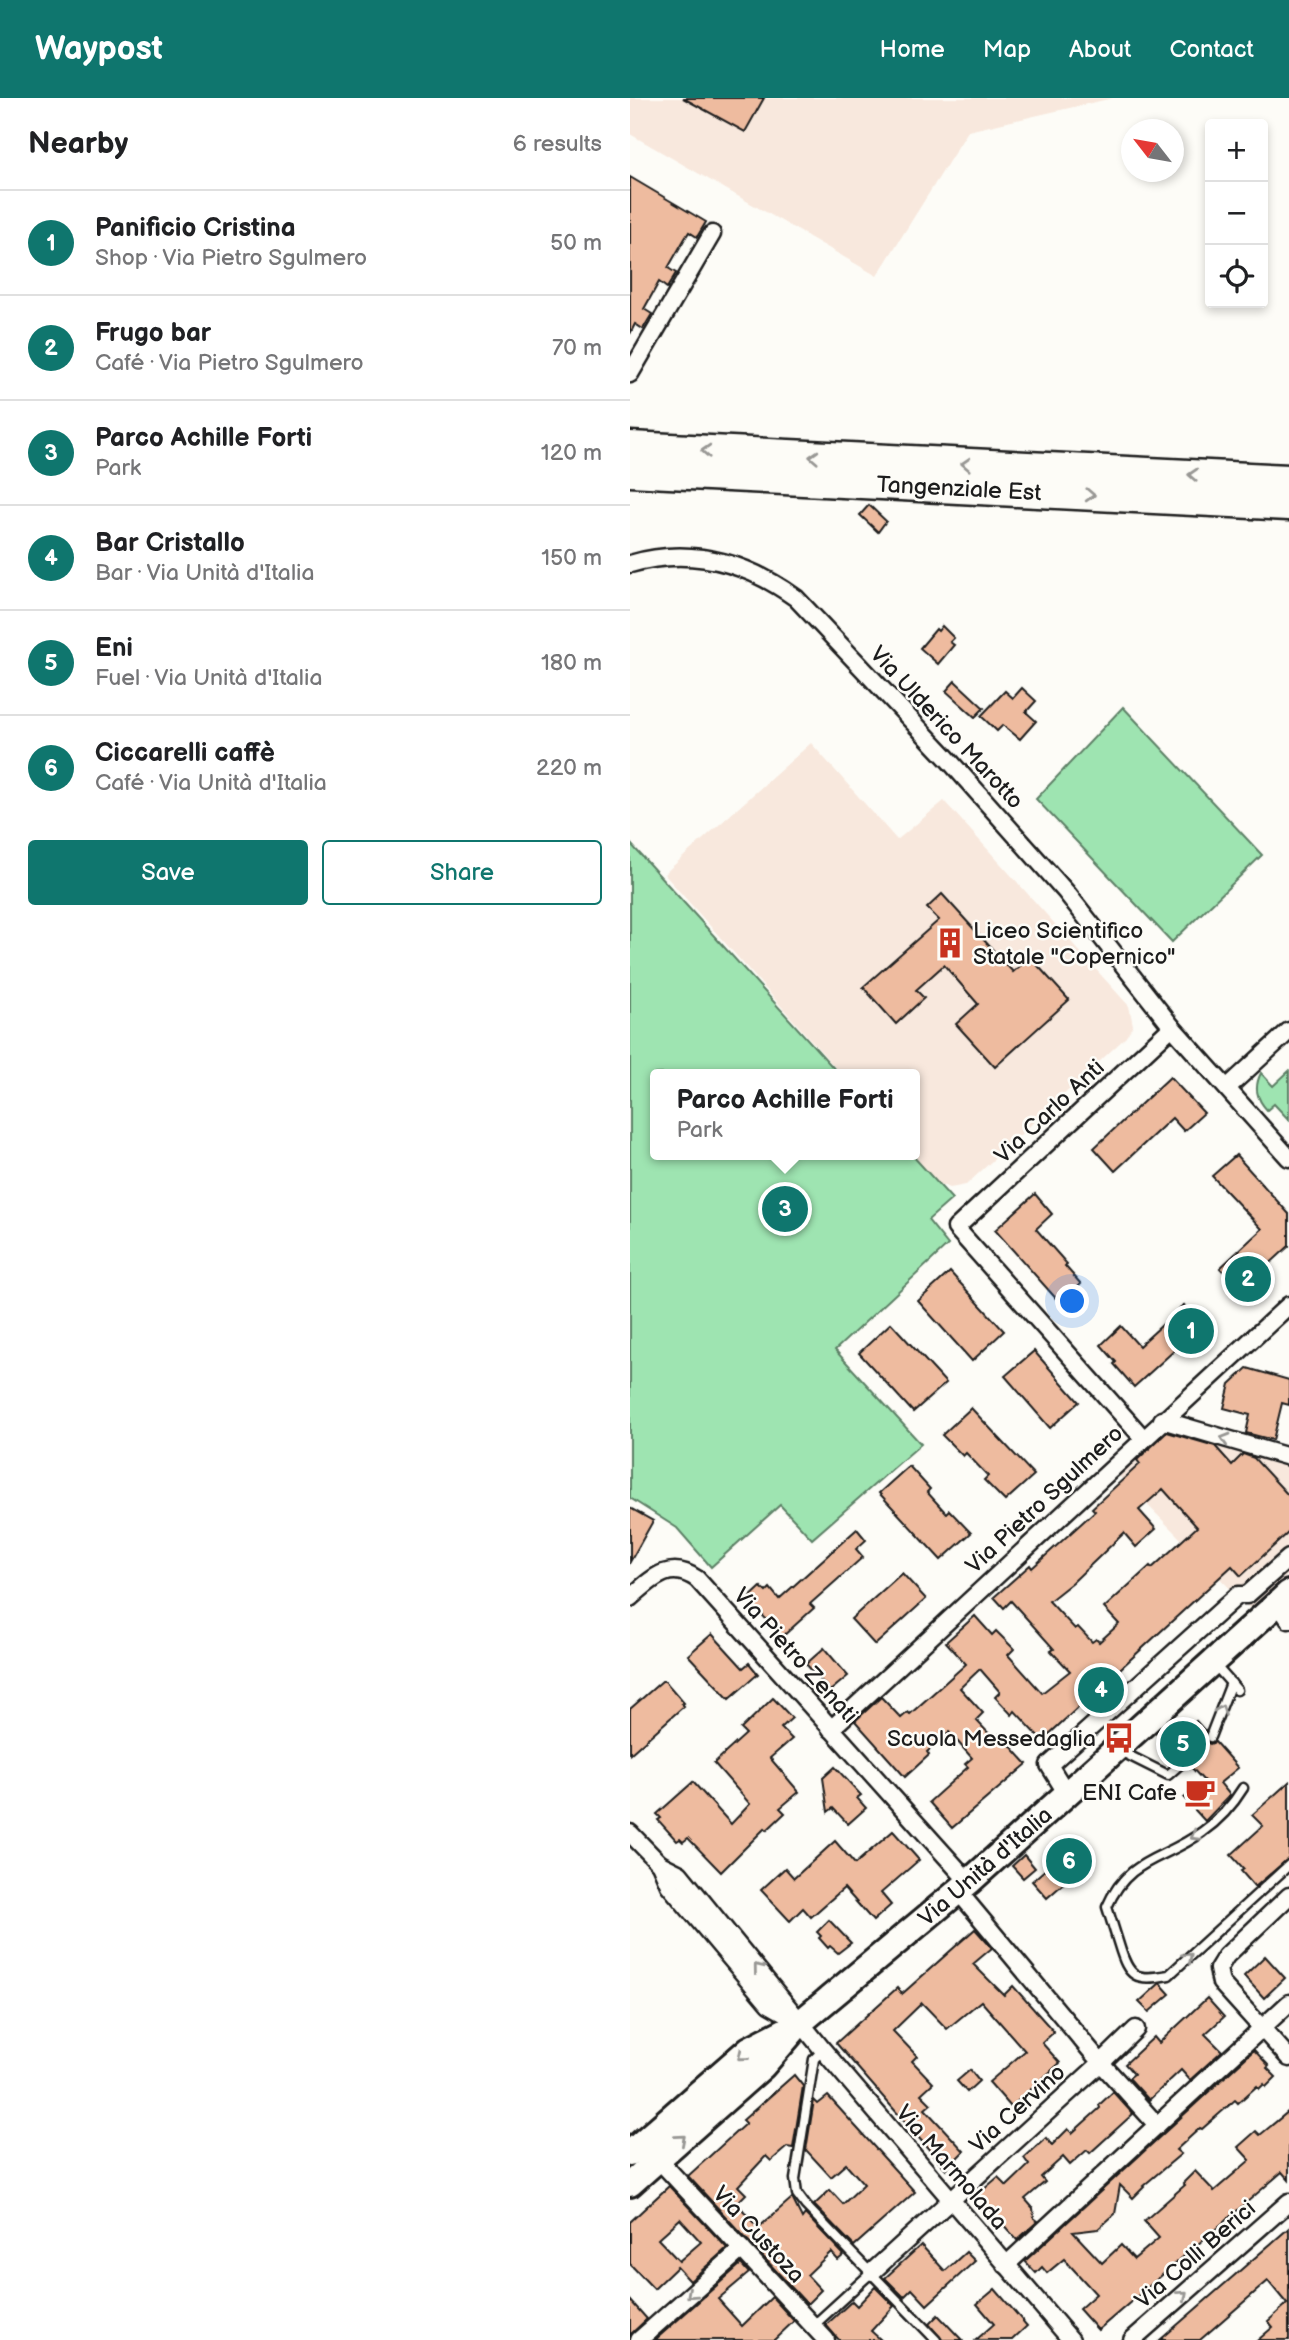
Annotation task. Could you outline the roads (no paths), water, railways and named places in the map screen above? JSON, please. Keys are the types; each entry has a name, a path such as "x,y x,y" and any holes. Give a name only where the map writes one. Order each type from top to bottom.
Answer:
{"highway":[{"name":"Tangenziale Est","path":"630,447 773,466 852,470 1289,480"},
{"name":"Tangenziale Est","path":"630,471 773,466"},
{"name":"Tangenziale Est","path":"852,470 1289,505"}],"main road":[{"name":"Via Unità d'Italia","path":"630,2184 763,2066 801,2022 964,1886 1213,1663 1285,1605"},
{"name":"Via Unità d'Italia","path":"630,2153 749,2049 801,2022"}],"street":[{"path":"630,374 712,234"},
{"name":"Via Ulderico Marotto","path":"630,564 650,558 682,556 712,559 747,569 774,582 796,598 947,758 1066,892 1172,1027 1289,1158"},
{"name":"Via Carlo Anti","path":"1143,1438 956,1228 1172,1027"},
{"path":"1227,1088 1289,1031"},
{"name":"Via Pietro Sgulmero","path":"831,1728 1289,1305"},
{"path":"1162,1420 1289,1457"},
{"path":"1067,1794 1049,1765 1238,1595 1247,1595 1289,1558"},
{"name":"Via Pietro Zenati","path":"630,1598 667,1571 688,1573 717,1600 831,1728 964,1886"},
{"path":"1147,1677 1169,1703"},
{"path":"630,1833 660,1864 669,1885 769,2004 801,2022"},
{"name":"Via Marmolada","path":"660,1864 680,1874 822,2050 1071,2340"},
{"name":"Via Cervino","path":"964,1886 1101,2063"},
{"path":"1289,1896 1226,1956 1218,1969 1221,1983 1289,2058"},
{"path":"1006,2265 1289,2003"},
{"name":"Via Cervino","path":"872,2272 1136,2029"},
{"path":"1101,2063 1157,2125"},
{"name":"Via Custoza","path":"658,2159 826,2340"},
{"name":"Via Colli Berici","path":"1132,2340 1289,2202"},
{"path":"639,2340 742,2249"}],"lane":[{"path":"1213,1663 1237,1690"},
{"path":"1210,1737 1231,1683"},
{"path":"1117,1749 1168,1775 1185,1760"},
{"path":"1243,1788 1232,1806 1201,1833 1135,1868 1115,1889 1107,1907 1126,1967 1136,1975 1150,1978 1169,1975 1289,1865"},
{"path":"822,2050 814,2059 795,2179 797,2194 936,2340"},
{"path":"813,2326 872,2272"}],"place":[{"name":"Liceo Scientifico Statale \"Copernico\"","path":"950,943"},
{"name":"Parco Achille Forti","path":"785,1209"},
{"name":"Frugo bar","path":"1248,1279"},
{"name":"Panificio Cristina","path":"1191,1331"},
{"name":"Bar Cristallo","path":"1101,1690"},
{"name":"Scuola Messedaglia","path":"1119,1738"},
{"name":"Eni","path":"1183,1744"},
{"name":"ENI Cafe","path":"1200,1792"},
{"name":"Ciccarelli caffè","path":"1069,1861"}]}
